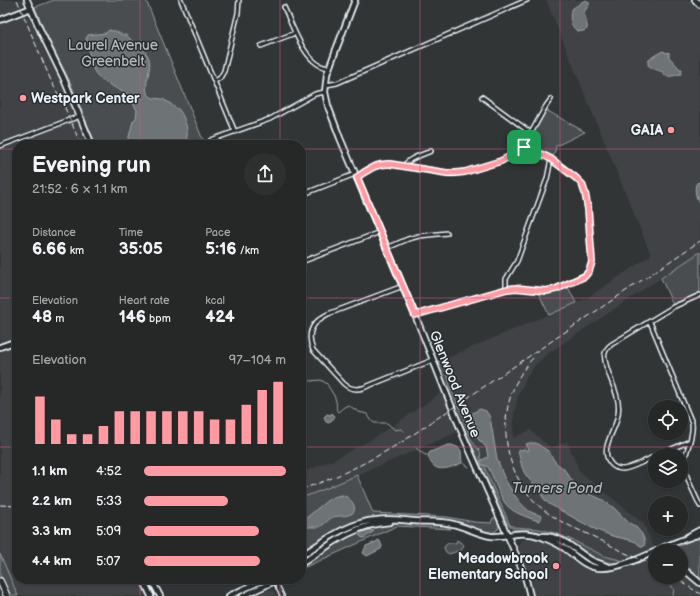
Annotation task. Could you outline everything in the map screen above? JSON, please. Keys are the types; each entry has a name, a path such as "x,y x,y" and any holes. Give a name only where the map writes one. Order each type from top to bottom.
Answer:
{"highway":[{"path":"0,581 7,596"}],"street":[{"path":"27,0 63,77 90,140"},
{"path":"181,0 235,132"},
{"path":"215,81 220,78 224,72 237,17 238,0"},
{"name":"Glenwood Avenue","path":"355,0 329,68 325,92 326,101 472,457 508,535 526,580 530,596"},
{"path":"326,85 336,83 527,0"},
{"path":"695,0 700,5"},
{"path":"284,7 295,33 306,52 312,60 322,67 329,68"},
{"path":"0,20 31,8"},
{"path":"261,46 295,33"},
{"path":"211,140 270,119 315,94 325,92"},
{"path":"482,97 531,133"},
{"path":"306,193 356,176 379,164 390,164 447,173 456,173 465,172 501,161 524,147 546,106 552,99"},
{"path":"16,140 80,116"},
{"path":"0,146 12,142"},
{"path":"415,315 507,289 516,288 546,291 556,289 585,276 589,271 592,266 588,209 583,187 576,178 551,159 524,147"},
{"path":"404,166 408,161 431,151"},
{"path":"507,289 505,281 517,261 547,179 551,159"},
{"path":"306,260 380,232"},
{"path":"387,248 416,237 428,234 447,233"},
{"path":"403,286 328,314 320,319 312,327 310,338 312,350 347,387 354,389 363,388 433,360"},
{"path":"648,459 622,469 613,466 609,460 606,452 607,445 616,424 618,408 617,396 604,360 605,352 612,344 673,308 700,295"},
{"path":"650,322 691,420 692,430 688,448"},
{"path":"0,347 12,343"},
{"path":"674,448 690,441"},
{"path":"688,478 700,506"},
{"path":"306,553 337,533 360,523 388,519 453,524 492,536 522,534 539,536 564,548 590,566 598,568 620,566 648,556"},
{"path":"306,561 343,536 362,527 387,522 414,521"},
{"path":"675,544 700,530"},
{"path":"682,540 700,534"},
{"path":"688,573 700,583"},
{"path":"145,584 151,596"},
{"path":"154,584 160,596"},
{"path":"229,596 254,584"},
{"path":"243,596 268,584"},
{"path":"278,584 282,596"}],"shaded area":[{"path":"0,0 23,0 23,3 22,7 0,16"},
{"path":"546,0 692,0 700,7 700,252 544,357 536,364 527,377 519,393 514,414 513,438 530,430 551,448 567,441 580,472 643,523 652,544 648,544 648,551 624,561 604,556 555,533 539,529 514,527 510,525 480,457 481,452 473,441 453,395 442,360 587,298 651,255"},
{"path":"26,15 31,19 43,47 58,75 85,140 12,140 12,339 0,343 0,24"},
{"path":"12,347 12,582 0,554 0,351"},
{"path":"442,392 449,408 445,411 447,413 450,411 458,432 306,496 306,471 333,460 370,440"},
{"name":"Meadowbrook Elementary School","path":"526,538 540,539 554,544 572,555 583,565 598,571 623,568 626,569 648,557 648,584 688,584 688,577 700,587 700,596 534,596 529,575 518,547 520,541"},
{"path":"13,584 142,584 148,596 18,596"},
{"path":"267,589 274,591 277,596 251,596"}],"green space":[{"name":"Laurel Avenue Greenbelt","path":"54,0 146,0 203,140 94,140 70,82 44,30 35,7"},
{"path":"546,110 585,132 556,146 553,157 527,145"},
{"path":"700,252 700,292 673,305 661,278"},
{"path":"568,287 576,303 549,315 538,292 553,292"},
{"path":"442,360 447,372 450,387 457,403 454,405 437,362"},
{"path":"458,406 464,417 471,438 480,452 480,457 510,525 514,527 539,529 555,533 604,556 624,561 612,563 601,562 583,553 556,536 533,531 513,529 507,523 455,408"},
{"path":"357,475 373,513 447,517 474,522 491,523 493,518 496,518 499,526 493,533 490,533 464,523 447,520 393,518 365,520 306,550 306,496"},
{"path":"380,521 357,528 306,559 306,555 331,538 355,526"},
{"path":"394,523 443,525 451,529 397,526 306,567 306,562 335,542 362,529"},
{"path":"700,537 700,578 688,567 688,544 684,544"},
{"path":"457,540 464,545 460,552 458,551 449,554 446,552 444,548 446,545 449,543 456,543"},
{"path":"0,554 18,596 10,596 0,577"}],"water":[{"path":"586,0 589,2 589,5 584,12 587,29 579,31 573,27 570,15 572,9"},
{"path":"109,30 126,35 147,54 150,65 146,87 148,94 151,97 162,99 170,103 180,111 187,128 186,140 128,140 133,121 136,118 137,110 127,95 103,81 95,73 86,39 88,35 106,33"},
{"path":"663,51 667,53 669,52 669,57 680,69 682,69 681,74 666,76 663,72 648,65 648,61 650,59"},
{"path":"698,182 700,184 700,204 697,200 695,192 695,186"},
{"path":"480,409 486,411 490,417 497,459 509,487 524,507 533,513 542,516 540,520 538,521 525,516 508,506 500,495 488,467 482,465 480,461 488,457 486,447 474,435 471,427 468,426 471,415"},
{"path":"332,413 335,416 332,421 329,423 326,422 324,417 327,414 331,415"},
{"name":"Turners Pond","path":"536,443 548,451 556,463 564,469 576,486 581,490 603,500 613,507 629,523 635,526 642,534 645,542 644,546 643,547 636,542 612,536 592,528 549,504 525,474 522,467 518,451 525,449 527,451 529,450 526,444"},
{"path":"448,445 459,448 461,451 462,463 441,469 433,466 428,455 430,452"},
{"path":"343,495 352,502 354,506 353,512 347,515 333,517 320,527 308,527 306,530 306,518 329,499"},
{"path":"370,530 374,531 364,538 359,535 363,532"},
{"path":"378,540 382,546 381,549 367,556 363,553 366,546"}],"waterway":[{"path":"306,379 310,381 321,380 328,385"},
{"path":"328,386 335,399 338,412 348,405 359,412 367,414 374,423 387,423 395,430 401,429 404,431"},
{"path":"416,448 427,455"},
{"path":"463,463 469,467"},
{"path":"670,584 674,590 673,596"}],"railway":[{"path":"17,0 52,83 62,101 79,140"},
{"path":"306,488 328,480 354,468 405,440 700,241"},
{"path":"533,358 517,380 508,406 506,438 508,451 517,477 533,500 554,517 625,553 648,563"},
{"path":"0,505 12,506"},
{"path":"685,584 700,594"}],"place":[{"name":"Westpark Center","path":"23,98"},
{"name":"GAIA","path":"671,130"},
{"name":"Meadowbrook Elementary School","path":"556,566"}],"route":[{"path":"524,147 555,162 576,178 583,187 588,209 592,262 592,266 589,271 585,276 553,290 507,289 415,315 357,177 374,166 383,163 447,173 456,173 501,161 521,151 524,147"}]}
